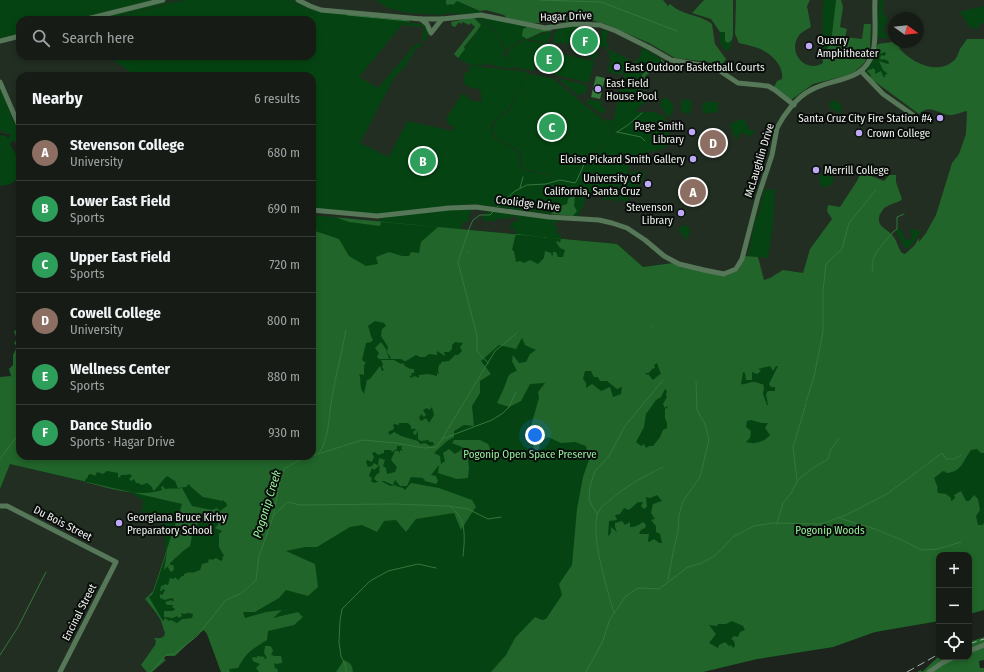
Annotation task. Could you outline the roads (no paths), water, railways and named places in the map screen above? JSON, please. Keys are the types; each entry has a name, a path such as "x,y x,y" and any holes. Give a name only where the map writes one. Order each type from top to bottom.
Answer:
{"street":[{"path":"99,16 163,0"},
{"name":"Hagar Drive","path":"298,0 310,6 326,10 432,20 477,14 492,16 540,28 574,24 600,25 616,31 671,60 708,66 723,73 738,83 768,86 794,105"},
{"path":"875,0 874,47 869,60 861,71 883,94 913,115"},
{"path":"421,19 431,30"},
{"path":"431,30 442,19"},
{"path":"431,30 432,20"},
{"path":"0,41 16,37"},
{"name":"McLaughlin Drive","path":"729,273 736,269 742,259 758,197 770,165 777,128 782,120 803,95 812,89 848,78 861,71"},
{"path":"0,82 16,119"},
{"name":"Coolidge Drive","path":"316,210 377,216 449,208 476,207 549,217 599,220 627,228 645,240 664,256 679,264 717,273 729,273"},
{"name":"Du Bois Street","path":"0,505 7,506 116,562"},
{"name":"Encinal Street","path":"60,672 116,562"},
{"path":"972,650 984,645"},
{"path":"929,672 948,660"}],"waterway":[{"path":"539,0 601,2 677,31"},
{"path":"347,15 409,21"},
{"path":"617,132 642,113"},
{"path":"617,132 641,137 645,141"},
{"path":"497,207 515,191 527,185 546,184 560,180 575,183 585,162 588,159"},
{"path":"520,188 523,177"},
{"path":"806,402 814,377 823,332 823,291 826,264 842,249 849,223 876,190"},
{"path":"488,363 477,351 477,336 458,262 473,220 480,215 490,215 493,212"},
{"path":"873,272 872,266 875,255 881,246 897,229 897,217 904,214"},
{"path":"319,453 327,434 331,404 346,330"},
{"name":"Pogonip Creek","path":"316,455 362,440 396,443 424,448 437,447 495,351 517,333"},
{"path":"597,514 589,500 590,486 595,471 609,456 625,426 663,380"},
{"path":"668,580 678,531 679,515 683,501 700,477 709,440 705,424 697,410 696,382"},
{"path":"442,439 492,420 509,407 516,392"},
{"path":"797,480 793,447 806,404"},
{"path":"0,459 16,437"},
{"path":"777,524 783,503 792,492 797,481 810,470 828,459 831,449 839,439"},
{"path":"586,672 602,643 610,619 626,596 638,588 659,589 688,567 702,563 716,555 733,537 754,526 773,523 821,524 846,515 887,494 942,453 946,459 954,459 961,455"},
{"name":"Pogonip Creek","path":"151,672 166,655 174,654 197,636 226,600 242,593 256,580 259,556 273,517 280,481 284,469 299,460"},
{"path":"614,613 597,544 597,518 600,509 622,490 663,467"},
{"path":"273,516 287,502 300,505 393,504 448,506 468,509 488,519 501,517"},
{"path":"449,506 459,516 464,528 463,556"},
{"path":"839,518 875,529 921,550 938,549 961,542"},
{"path":"346,672 346,667 341,656 339,642 342,609 370,581 388,571 418,564 436,568"},
{"path":"0,655 18,627 46,572"}],"railway":[{"path":"972,643 984,639"},
{"path":"907,672 936,656"}],"place":[{"name":"Dance Studio","path":"585,41"},
{"name":"Quarry Amphitheater","path":"809,46"},
{"name":"Wellness Center","path":"549,59"},
{"name":"East Outdoor Basketball Courts","path":"617,67"},
{"name":"East Field House Pool","path":"598,89"},
{"name":"Santa Cruz City Fire Station #4","path":"940,118"},
{"name":"Upper East Field","path":"552,127"},
{"name":"Page Smith Library","path":"692,132"},
{"name":"Crown College","path":"859,133"},
{"name":"Cowell College","path":"713,143"},
{"name":"Eloise Pickard Smith Gallery","path":"693,159"},
{"name":"Lower East Field","path":"423,161"},
{"name":"Merrill College","path":"816,170"},
{"name":"University of California, Santa Cruz","path":"648,184"},
{"name":"Stevenson College","path":"693,192"},
{"name":"Stevenson Library","path":"681,213"},
{"name":"Georgiana Bruce Kirby Preparatory School","path":"119,523"}],"park label":[{"name":"Pogonip Open Space Preserve","path":"530,454"},
{"name":"Pogonip Woods","path":"830,530"}]}
